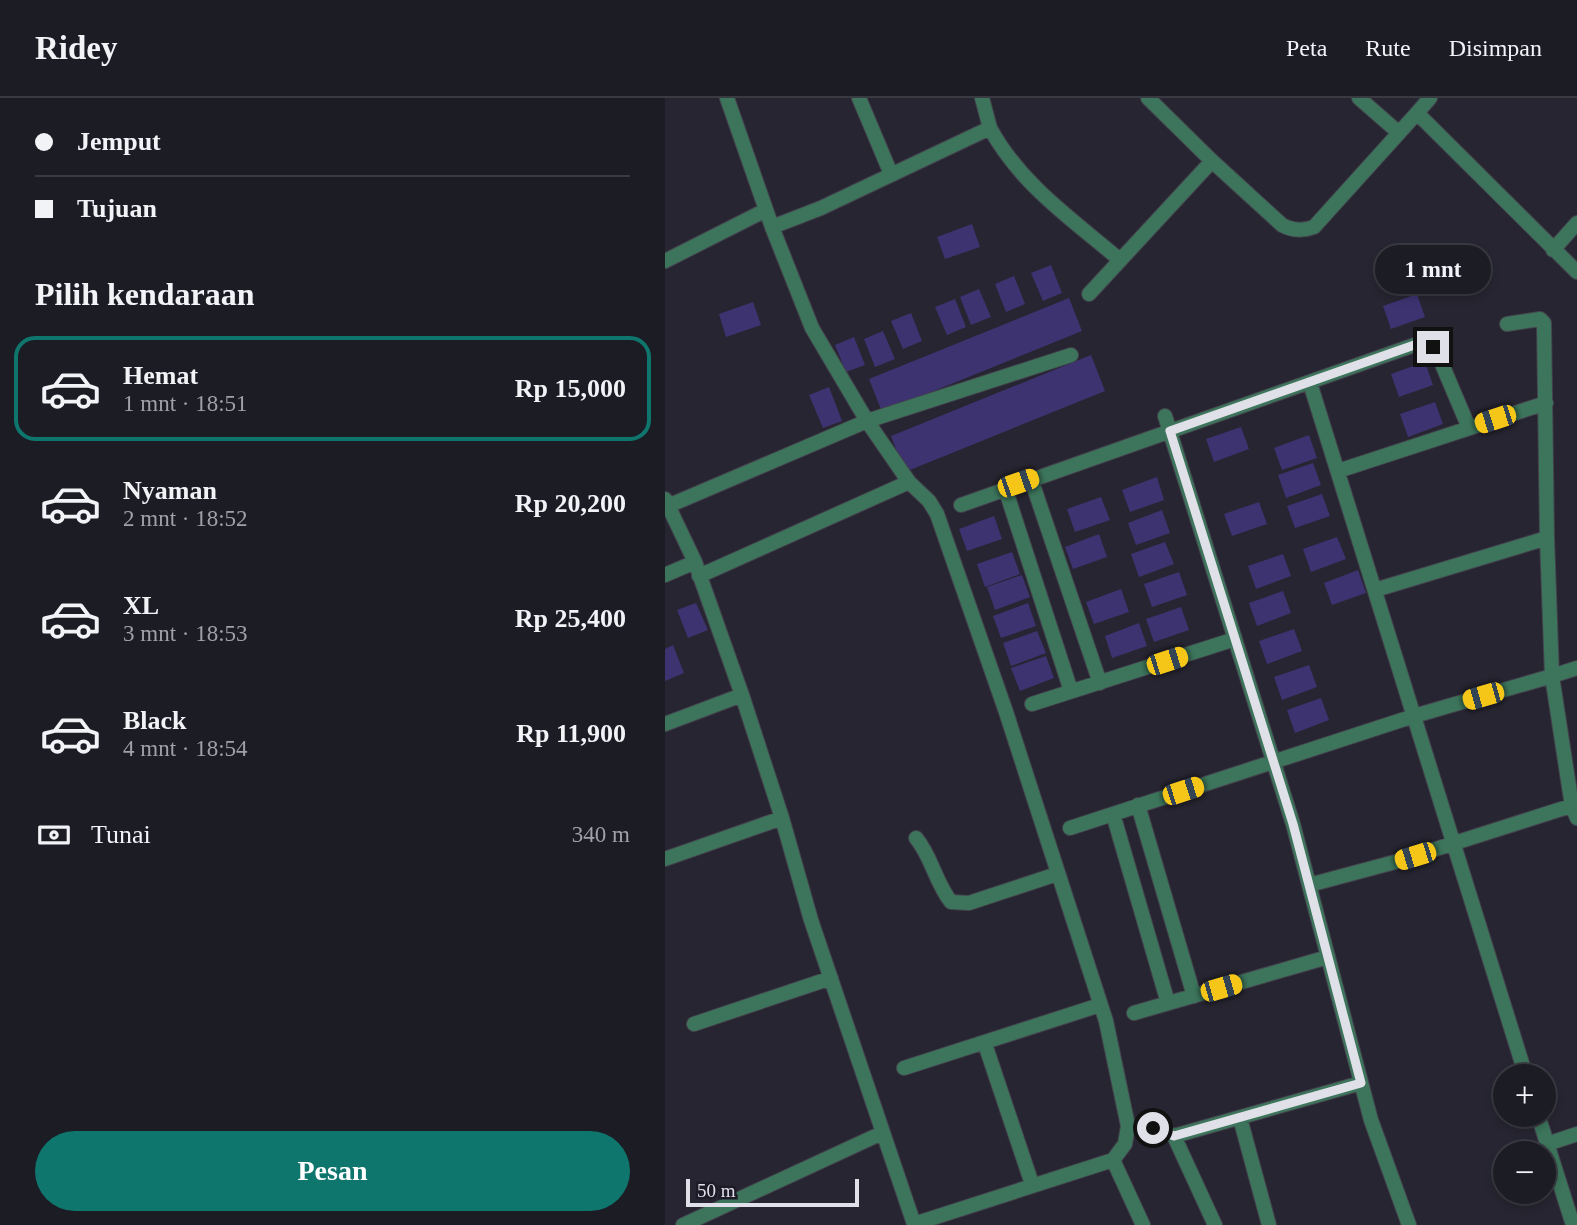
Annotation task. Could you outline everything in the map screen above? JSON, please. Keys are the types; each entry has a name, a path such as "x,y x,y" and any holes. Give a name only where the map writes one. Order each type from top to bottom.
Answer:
{"street":[{"path":"727,98 772,227 812,328 867,421 909,482 929,501 937,514 1006,712 1106,1021 1128,1126 1125,1144 1113,1160 913,1225 831,978 742,695 697,569 667,502 867,421 1071,355"},
{"path":"859,98 891,174"},
{"path":"982,98 990,128 1007,156 1033,186 1120,260"},
{"path":"1148,98 1282,225 1290,229 1307,230 1314,226 1430,98"},
{"path":"1161,110 1171,98"},
{"path":"1359,98 1399,133"},
{"path":"1417,113 1577,272"},
{"path":"772,227 812,212 990,128"},
{"path":"1089,294 1212,161"},
{"path":"665,261 766,210"},
{"path":"1553,250 1577,223"},
{"path":"1309,886 1575,809 1552,676 1544,323 1540,319 1507,324"},
{"path":"961,505 1420,343 1436,350 1469,428"},
{"path":"1310,383 1522,1064"},
{"path":"1338,471 1546,403"},
{"path":"1165,416 1274,761 1371,1120 1409,1225"},
{"path":"1031,479 1100,683"},
{"path":"665,575 697,569 909,482"},
{"path":"1005,488 1071,691"},
{"path":"1375,590 1547,538"},
{"path":"1032,704 1235,639"},
{"path":"1070,828 1414,716 1577,668"},
{"path":"665,724 742,695"},
{"path":"1138,805 1194,996"},
{"path":"1113,814 1168,1003"},
{"path":"665,859 782,818"},
{"path":"916,838 926,849 934,873 951,902 969,902 1057,874"},
{"path":"1133,1013 1328,957"},
{"path":"694,1024 831,978"},
{"path":"904,1068 1100,1005"},
{"path":"985,1044 1033,1184"},
{"path":"1147,1122 1153,1128 1174,1136 1361,1083"},
{"path":"1240,1118 1269,1225"},
{"path":"683,1225 882,1133"},
{"path":"1556,1141 1577,1134"},
{"path":"1174,1136 1215,1225"},
{"path":"1113,1160 1143,1225"},
{"path":"1556,1172 1573,1225"}],"building":[{"path":"972,224 980,247 945,259 937,237"},
{"path":"1051,265 1062,293 1043,301 1031,273"},
{"path":"1014,276 1025,304 1006,312 995,284"},
{"path":"979,289 991,317 971,325 960,297"},
{"path":"1417,294 1425,317 1391,329 1383,306"},
{"path":"1069,298 1082,331 882,412 869,379"},
{"path":"955,299 966,327 947,335 935,307"},
{"path":"753,302 761,325 726,337 719,314"},
{"path":"911,313 922,341 903,349 891,321"},
{"path":"883,331 895,359 875,367 864,339"},
{"path":"854,337 865,365 846,372 835,345"},
{"path":"1091,355 1105,391 905,472 891,436"},
{"path":"1425,362 1433,385 1399,397 1391,374"},
{"path":"829,387 842,421 823,428 809,395"},
{"path":"1435,402 1443,424 1408,437 1400,414"},
{"path":"1241,427 1249,449 1214,462 1206,439"},
{"path":"1309,435 1317,458 1282,470 1274,448"},
{"path":"1313,463 1321,485 1286,498 1278,475"},
{"path":"1157,477 1164,500 1130,512 1122,490"},
{"path":"1322,494 1330,516 1295,528 1287,506"},
{"path":"1101,497 1110,520 1075,532 1067,509"},
{"path":"1259,502 1267,524 1232,536 1224,514"},
{"path":"1162,510 1170,533 1136,545 1128,523"},
{"path":"994,516 1002,539 967,551 959,529"},
{"path":"1099,534 1107,557 1073,569 1065,547"},
{"path":"1337,537 1346,559 1311,572 1303,549"},
{"path":"1165,542 1174,564 1139,577 1131,554"},
{"path":"1012,552 1020,574 985,587 977,564"},
{"path":"1283,554 1291,576 1256,589 1248,566"},
{"path":"1358,570 1366,593 1332,605 1324,583"},
{"path":"1179,572 1187,595 1152,607 1144,584"},
{"path":"1022,575 1030,597 995,610 987,587"},
{"path":"1121,589 1129,612 1094,624 1086,602"},
{"path":"1283,591 1291,613 1257,626 1249,603"},
{"path":"696,603 708,630 688,638 677,610"},
{"path":"1028,603 1036,626 1001,638 993,616"},
{"path":"1181,607 1189,630 1154,642 1146,619"},
{"path":"1139,623 1147,646 1112,658 1105,636"},
{"path":"1294,629 1302,651 1267,664 1259,641"},
{"path":"1037,631 1046,653 1011,666 1003,643"},
{"path":"673,645 684,673 665,681 665,649"},
{"path":"1046,656 1054,678 1020,691 1011,668"},
{"path":"1309,665 1317,687 1282,700 1274,677"},
{"path":"1321,698 1329,720 1295,733 1287,710"}],"route":[{"path":"1153,1128 1174,1136 1361,1083 1293,824 1170,431 1420,343 1433,347"}]}
